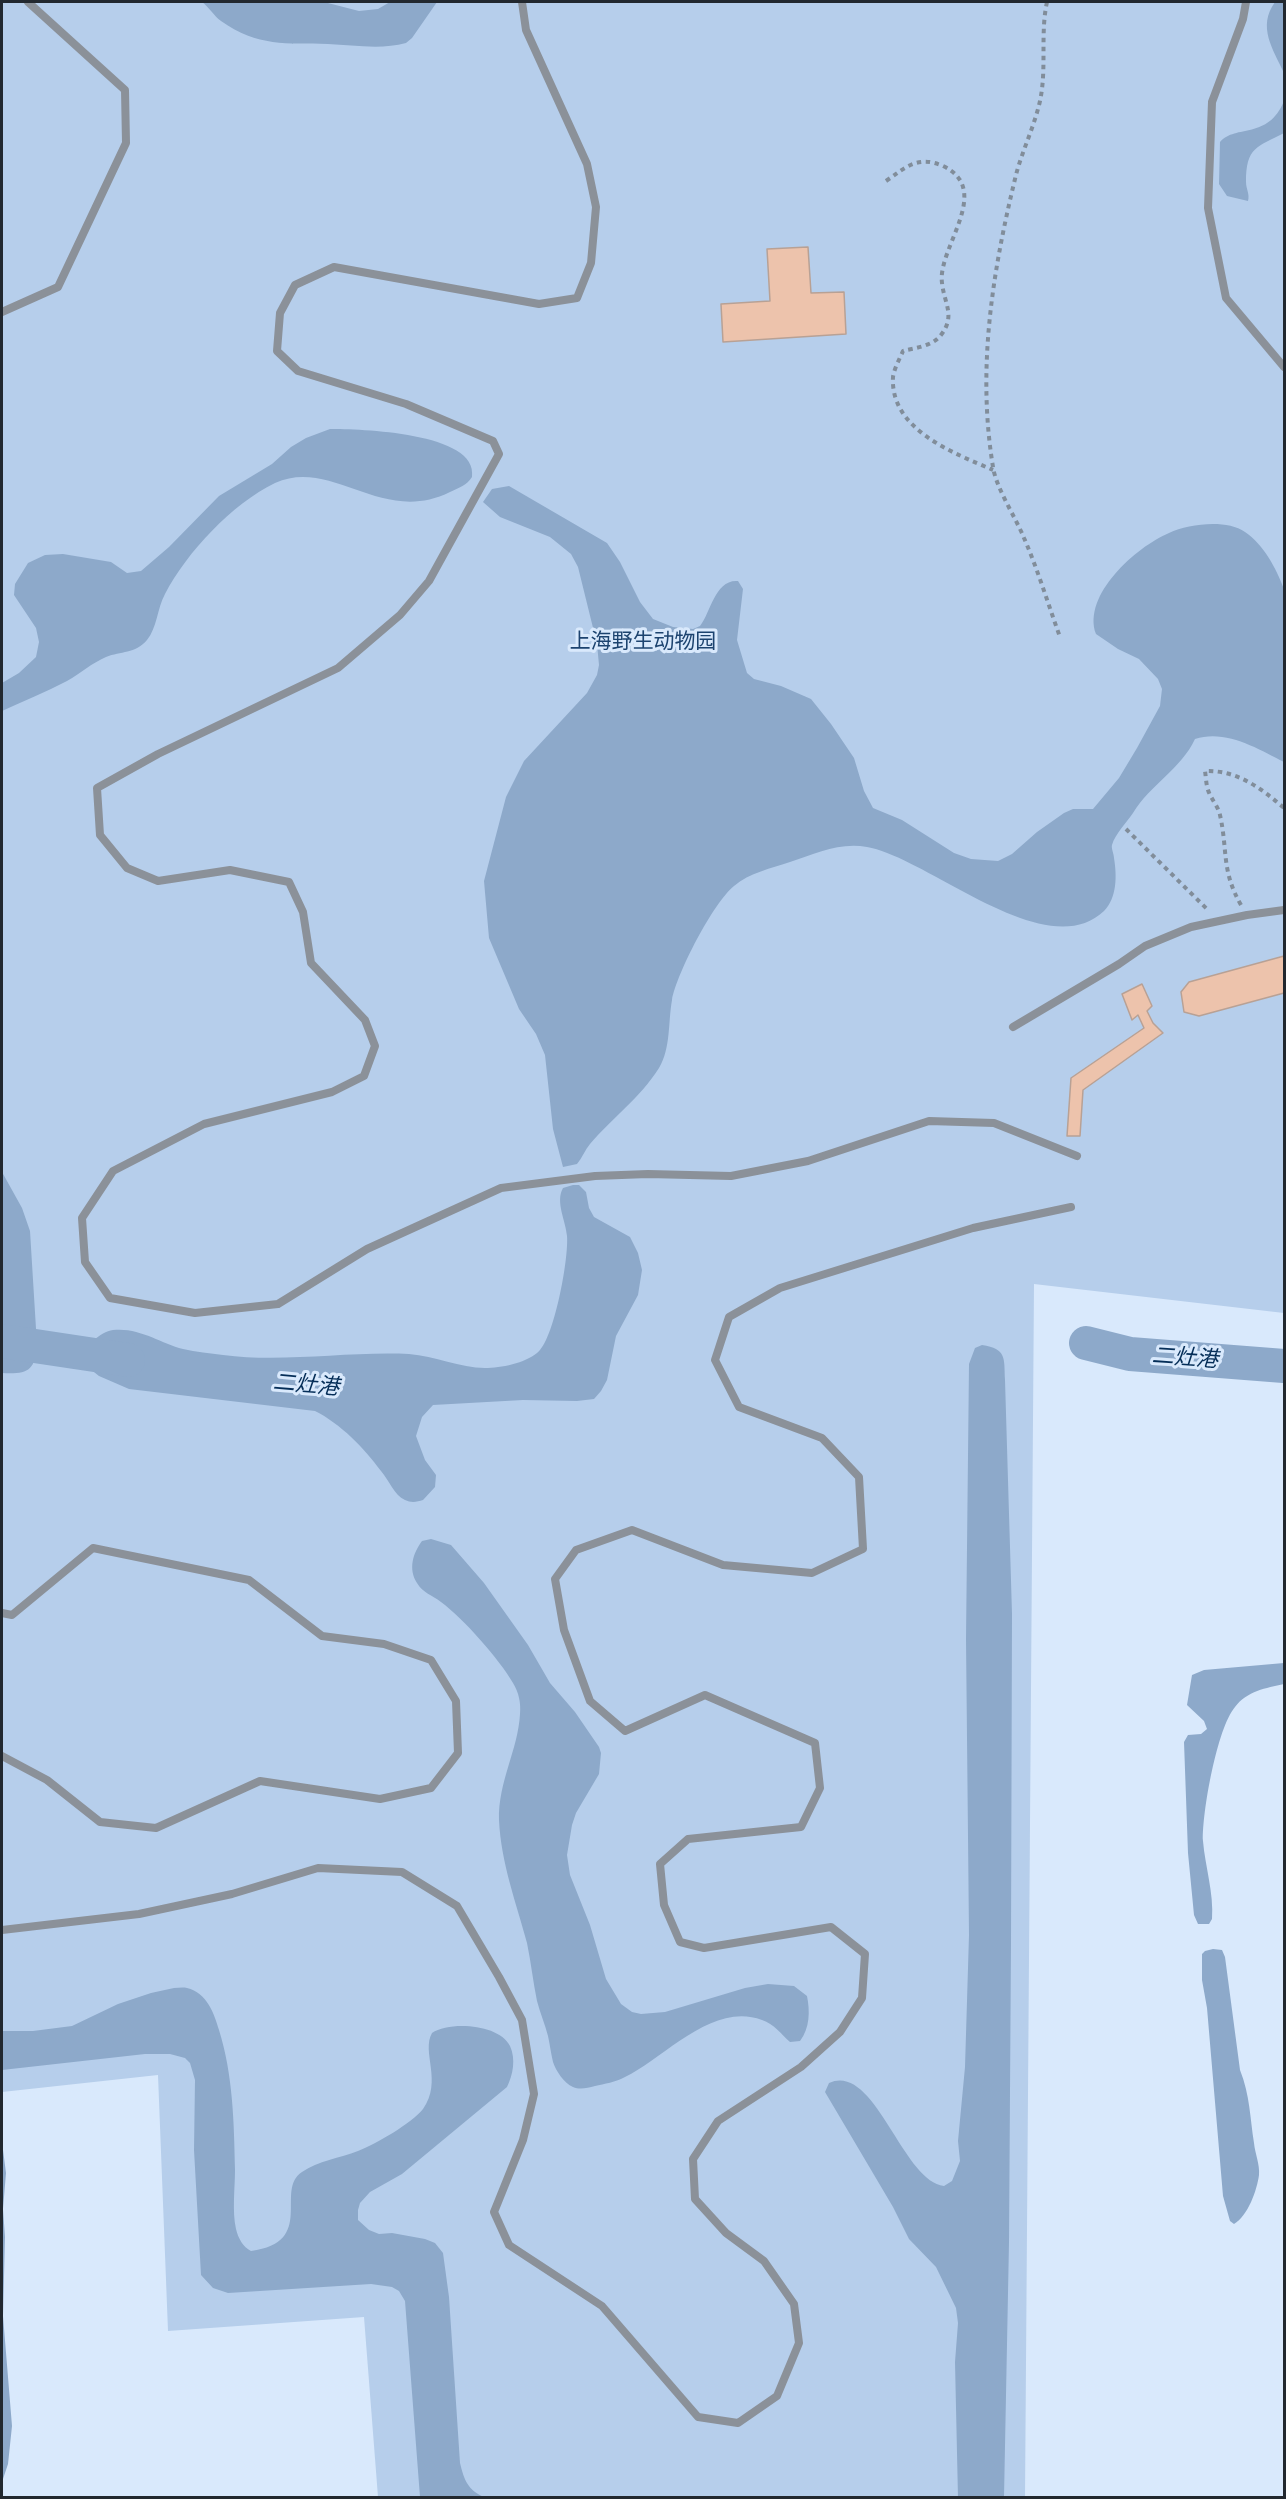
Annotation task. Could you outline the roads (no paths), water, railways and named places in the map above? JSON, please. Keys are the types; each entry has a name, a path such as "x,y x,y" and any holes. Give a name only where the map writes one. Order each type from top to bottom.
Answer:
{"lane":[{"path":"2,312 58,287 126,143 125,90 28,2"},
{"path":"522,2 526,30 587,164 596,207 591,263 577,298 539,304 334,267 295,285 280,314 277,351 298,371 406,404 493,441 500,454 478,495 429,581 400,615 338,668 158,754 97,788 100,835 127,868 158,881 230,870 289,882 303,912 311,963 365,1020 375,1046 364,1076 332,1092 204,1124 113,1171 82,1218 84,1262 110,1298 195,1313 278,1304 367,1249 501,1188 595,1176 648,1174 731,1176 808,1161 929,1121 994,1123 1077,1156"},
{"path":"1246,2 1243,19 1212,102 1208,208 1226,298 1284,367"},
{"path":"1013,1027 1145,946 1191,927 1246,915 1284,910"},
{"path":"2,1930 139,1914 232,1894 318,1868 402,1872 457,1906 500,1977 522,2020 534,2094 523,2140 494,2212 509,2245 602,2306 698,2416 738,2423 777,2396 799,2343 795,2304 764,2261 726,2233 695,2199 693,2159 718,2121 801,2067 840,2032 862,1998 865,1954 831,1927 704,1948 680,1942 664,1905 660,1864 688,1839 801,1827 819,1788 815,1743 705,1695 625,1731 590,1701 564,1630 555,1579 576,1550 632,1530 723,1565 812,1573 863,1549 859,1477 822,1438 739,1407 715,1360 729,1317 780,1288 973,1228 1071,1207"},
{"path":"2,1614 12,1615 93,1548 249,1580 322,1636 384,1644 431,1660 456,1701 458,1753 431,1788 380,1799 260,1781 156,1828 100,1822 47,1780 2,1756"}],"water":[{"path":"202,2 324,2 359,11 378,9 390,2 437,2 406,43 377,47 285,43 260,39 234,29 221,21"},
{"path":"1275,2 1284,2 1284,73 1272,47 1267,29 1267,20"},
{"path":"1284,101 1284,133 1260,145 1248,162 1246,182 1248,201 1227,196 1219,184 1220,142 1234,133 1261,126 1270,121"},
{"path":"330,429 389,432 438,442 457,451 469,462 472,477 460,488 450,492 425,500 402,501 380,497 317,478 296,477 275,483 227,516 198,546 174,578 160,606 153,630 142,645 133,650 106,657 67,681 2,711 2,683 19,673 36,657 39,642 36,628 14,595 15,584 28,563 45,555 63,554 111,562 127,573 141,571 169,547 219,496 272,464 291,447 306,438"},
{"path":"509,486 607,543 620,562 640,602 653,619 673,627 693,629 700,626 714,598 724,585 738,581 743,589 737,640 747,673 754,679 781,686 811,699 854,758 864,791 873,808 902,820 954,853 971,859 998,861 1012,854 1064,813 1073,809 1093,809 1119,778 1160,706 1162,689 1158,679 1139,659 1118,649 1096,634 1094,619 1097,604 1104,589 1128,561 1142,549 1169,533 1207,524 1237,528 1252,537 1264,550 1284,589 1284,762 1253,746 1230,738 1195,739 1182,759 1140,803 1116,837 1112,846 1116,879 1114,893 1104,911 1080,924 1051,926 1020,918 987,904 893,855 867,847 847,846 828,850 754,874 734,886 716,907 688,957 675,988 666,1052 659,1068 635,1098 590,1144 577,1164 563,1167 553,1129 545,1055 536,1034 519,1009 489,938 484,881 506,797 524,761 587,693 597,675 599,665 597,644 578,567 571,554 550,537 500,517 483,502 492,489"},
{"path":"2,1172 22,1208 30,1231 37,1345 32,1366 18,1373 2,1373"},
{"path":"579,1185 586,1192 589,1208 594,1217 630,1237 638,1253 642,1270 638,1295 616,1336 607,1380 594,1399 433,1405 422,1417 416,1436 425,1460 436,1475 435,1487 423,1500 412,1502 401,1498 360,1445 325,1416 315,1411 129,1389 99,1376 80,1359 85,1349 98,1337 108,1331 123,1330 141,1333 183,1349 246,1357 409,1354 485,1368 519,1362 537,1353 549,1333 554,1317 563,1280 567,1247 560,1199 563,1188"},
{"path":"982,1345 1000,1352 1005,1366 1012,1614 1009,2242 1004,2497 958,2498 955,2362 958,2323 956,2308 936,2267 909,2239 893,2207 825,2092 829,2083 845,2081 860,2090 875,2105 901,2146 929,2179 944,2186 952,2181 960,2161 958,2141 965,2067 969,1935 966,1639 969,1364 975,1348"},
{"path":"431,1539 451,1545 484,1583 528,1645 550,1683 575,1712 599,1747 601,1753 599,1774 576,1813 567,1855 570,1875 590,1925 606,1979 621,2004 632,2012 641,2014 665,2012 745,1988 768,1984 794,1986 807,1996 808,2002 807,2025 800,2041 790,2042 774,2027 762,2020 744,2016 725,2018 690,2034 618,2080 584,2088 573,2087 566,2083 553,2062 537,2001 527,1943 500,1836 500,1806 516,1740 520,1710 519,1698 507,1674 480,1640 450,1609 425,1592 414,1578 412,1567 416,1551 422,1541"},
{"path":"1284,1663 1284,1684 1257,1691 1245,1697 1235,1707 1222,1733 1212,1771 1203,1828 1212,1899 1212,1919 1209,1924 1198,1924 1194,1915 1188,1853 1184,1742 1188,1735 1201,1734 1207,1729 1204,1721 1187,1705 1192,1675 1204,1670"},
{"path":"1213,1949 1222,1950 1225,1957 1240,2070 1248,2097 1259,2171 1251,2202 1244,2215 1234,2224 1230,2221 1223,2196 1207,2008 1202,1980 1202,1954"},
{"path":"174,1988 187,1988 205,1999 212,2011 224,2047 232,2099 235,2222 240,2239 251,2251 271,2246 283,2237 289,2227 294,2180 302,2172 374,2143 402,2127 423,2109 431,2088 429,2041 432,2033 450,2027 474,2027 496,2033 510,2046 513,2067 507,2087 402,2174 370,2192 360,2203 358,2210 358,2220 369,2230 379,2234 392,2233 425,2239 435,2243 443,2253 449,2297 460,2463 468,2484 484,2497 420,2497 405,2301 399,2291 392,2287 371,2284 228,2293 213,2288 201,2275 194,2150 195,2080 190,2063 185,2058 170,2054 145,2054 2,2070 2,2031 33,2031 72,2026 118,2004"},
{"path":"2,2142 6,2173 3,2209 5,2237 3,2316 12,2426 8,2464 2,2482"}],"waterway":[{"name":"二灶港","path":"2,1341 128,1360"},
{"name":"二灶港","path":"1086,1343 1130,1354 1284,1366"}],"park label":[{"name":"上海野生动物园","path":"643,642"}]}
